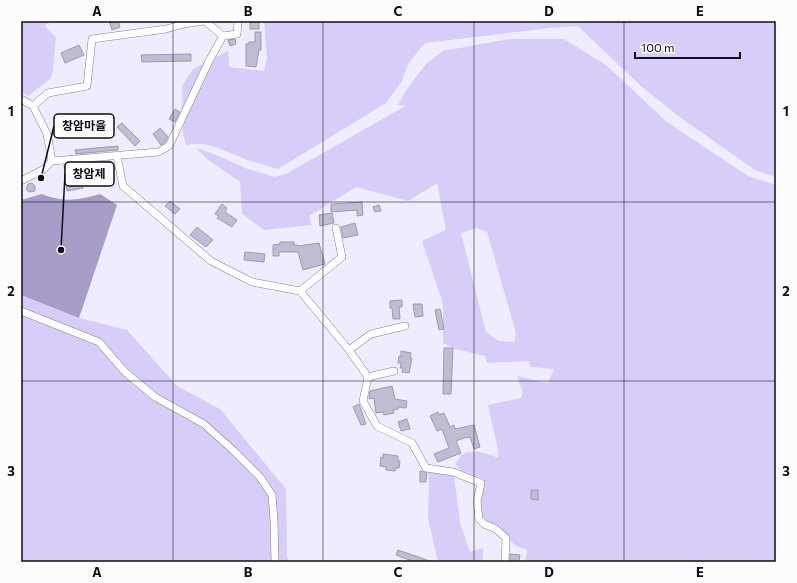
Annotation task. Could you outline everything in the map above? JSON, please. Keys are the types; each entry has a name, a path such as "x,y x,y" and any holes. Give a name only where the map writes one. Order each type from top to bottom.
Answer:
{"street":[{"path":"33,106 48,93 87,86 92,39 166,29 204,21 223,36 237,34 238,21"},
{"path":"21,181 44,169 52,161 158,152 169,146 209,61 223,36"},
{"path":"21,99 33,106 47,134 52,161"},
{"path":"117,156 123,186 211,261 252,282 300,291 349,350 368,377 363,401 377,426 412,443 426,468 453,472 481,483 477,501 479,519 484,524 496,529 506,538 505,562"},
{"path":"300,291 342,257 336,228"},
{"path":"21,311 98,342 125,372 155,397 204,424 235,452 260,477 272,495 275,562"},
{"path":"349,350 371,334 406,326"},
{"path":"368,377 394,371"}],"shaded area":[{"path":"21,21 50,21 45,26 56,38 53,71 50,79 28,96 21,92"},
{"path":"264,21 776,21 776,177 755,170 681,118 642,87 578,26 425,43 408,64 402,81 386,103 278,169 203,144 186,145 183,134 182,86 193,69 228,51 229,67 264,71 267,59"},
{"path":"509,39 564,39 606,65 667,122 748,176 776,185 776,562 525,562 527,550 516,546 480,515 481,494 484,479 460,470 456,464 459,458 469,452 480,452 498,458 498,450 488,405 521,398 523,393 517,376 548,383 554,369 531,367 529,361 487,363 485,356 455,349 443,343 443,304 422,241 446,230 437,183 408,201 356,187 309,216 312,225 264,230 242,214 240,182 207,159 196,148 219,156 245,168 275,177 286,174 407,105 398,105 409,86 427,63 443,51","holes":["477,228 487,232 516,333 514,342 499,341 486,332 461,233"]},
{"path":"42,194 57,199 71,200 100,194 117,205 79,318 21,295 21,200"},
{"path":"21,295 79,318 127,330 177,386 220,409 286,489 287,557 290,562 21,562"},
{"path":"429,470 454,475 460,523 470,552 483,548 483,562 438,562 428,518"}],"building":[{"path":"109,21 118,21 120,27 112,30"},
{"path":"250,21 259,21 259,29 250,29"},
{"path":"255,32 261,32 261,50 259,50 256,67 246,66 246,44 249,44 249,42 255,42"},
{"path":"235,39 236,44 230,46 228,40"},
{"path":"79,45 84,55 65,63 61,53"},
{"path":"191,54 191,61 142,62 141,55"},
{"path":"175,109 180,112 175,122 169,119"},
{"path":"122,123 140,141 135,146 117,127"},
{"path":"160,128 168,137 161,145 153,134"},
{"path":"118,146 118,150 76,154 75,150"},
{"path":"110,161 111,183 97,183 96,173 81,174 83,188 67,191 64,165"},
{"path":"32,183 35,186 35,191 29,192 26,189 28,184"},
{"path":"170,201 180,209 175,214 165,206"},
{"path":"362,202 363,215 357,216 357,210 331,212 331,204"},
{"path":"222,204 227,208 225,212 237,220 232,227 217,218 219,216 215,214"},
{"path":"379,205 381,211 375,212 373,207"},
{"path":"332,213 334,223 320,226 319,215"},
{"path":"355,223 358,235 343,238 341,227"},
{"path":"197,227 213,240 206,247 190,235"},
{"path":"280,242 294,242 294,245 298,246 319,243 325,264 303,270 298,252 279,252 279,256 273,256 273,245 280,244"},
{"path":"245,252 265,254 264,262 244,260"},
{"path":"402,300 402,307 399,307 400,319 393,319 390,301"},
{"path":"413,304 422,304 423,316 415,317"},
{"path":"440,309 444,329 439,330 435,310"},
{"path":"444,348 453,348 451,394 443,394"},
{"path":"401,351 411,353 410,358 412,358 409,373 402,372 403,368 400,368 401,363 398,363 399,356 401,357"},
{"path":"392,386 395,399 407,401 406,408 398,407 398,409 393,410 394,413 384,415 383,412 376,413 374,398 369,399 370,391"},
{"path":"359,404 366,424 361,425 353,407"},
{"path":"438,412 439,415 444,413 450,427 454,425 455,429 474,425 480,447 474,449 470,437 467,437 456,441 461,453 438,462 434,454 449,448 442,429 437,431 430,416"},
{"path":"407,419 410,429 401,431 398,422"},
{"path":"383,454 398,456 398,461 400,461 399,468 396,468 395,471 386,470 386,467 380,466 381,457 383,458"},
{"path":"420,471 427,473 426,482 420,482"},
{"path":"531,490 538,490 538,500 531,499"},
{"path":"398,550 430,562 415,562 396,555"},
{"path":"510,554 520,555 519,562 510,562"}],"place":[{"name":"창암마을","path":"41,178"},
{"name":"창암제","path":"61,250"}]}
